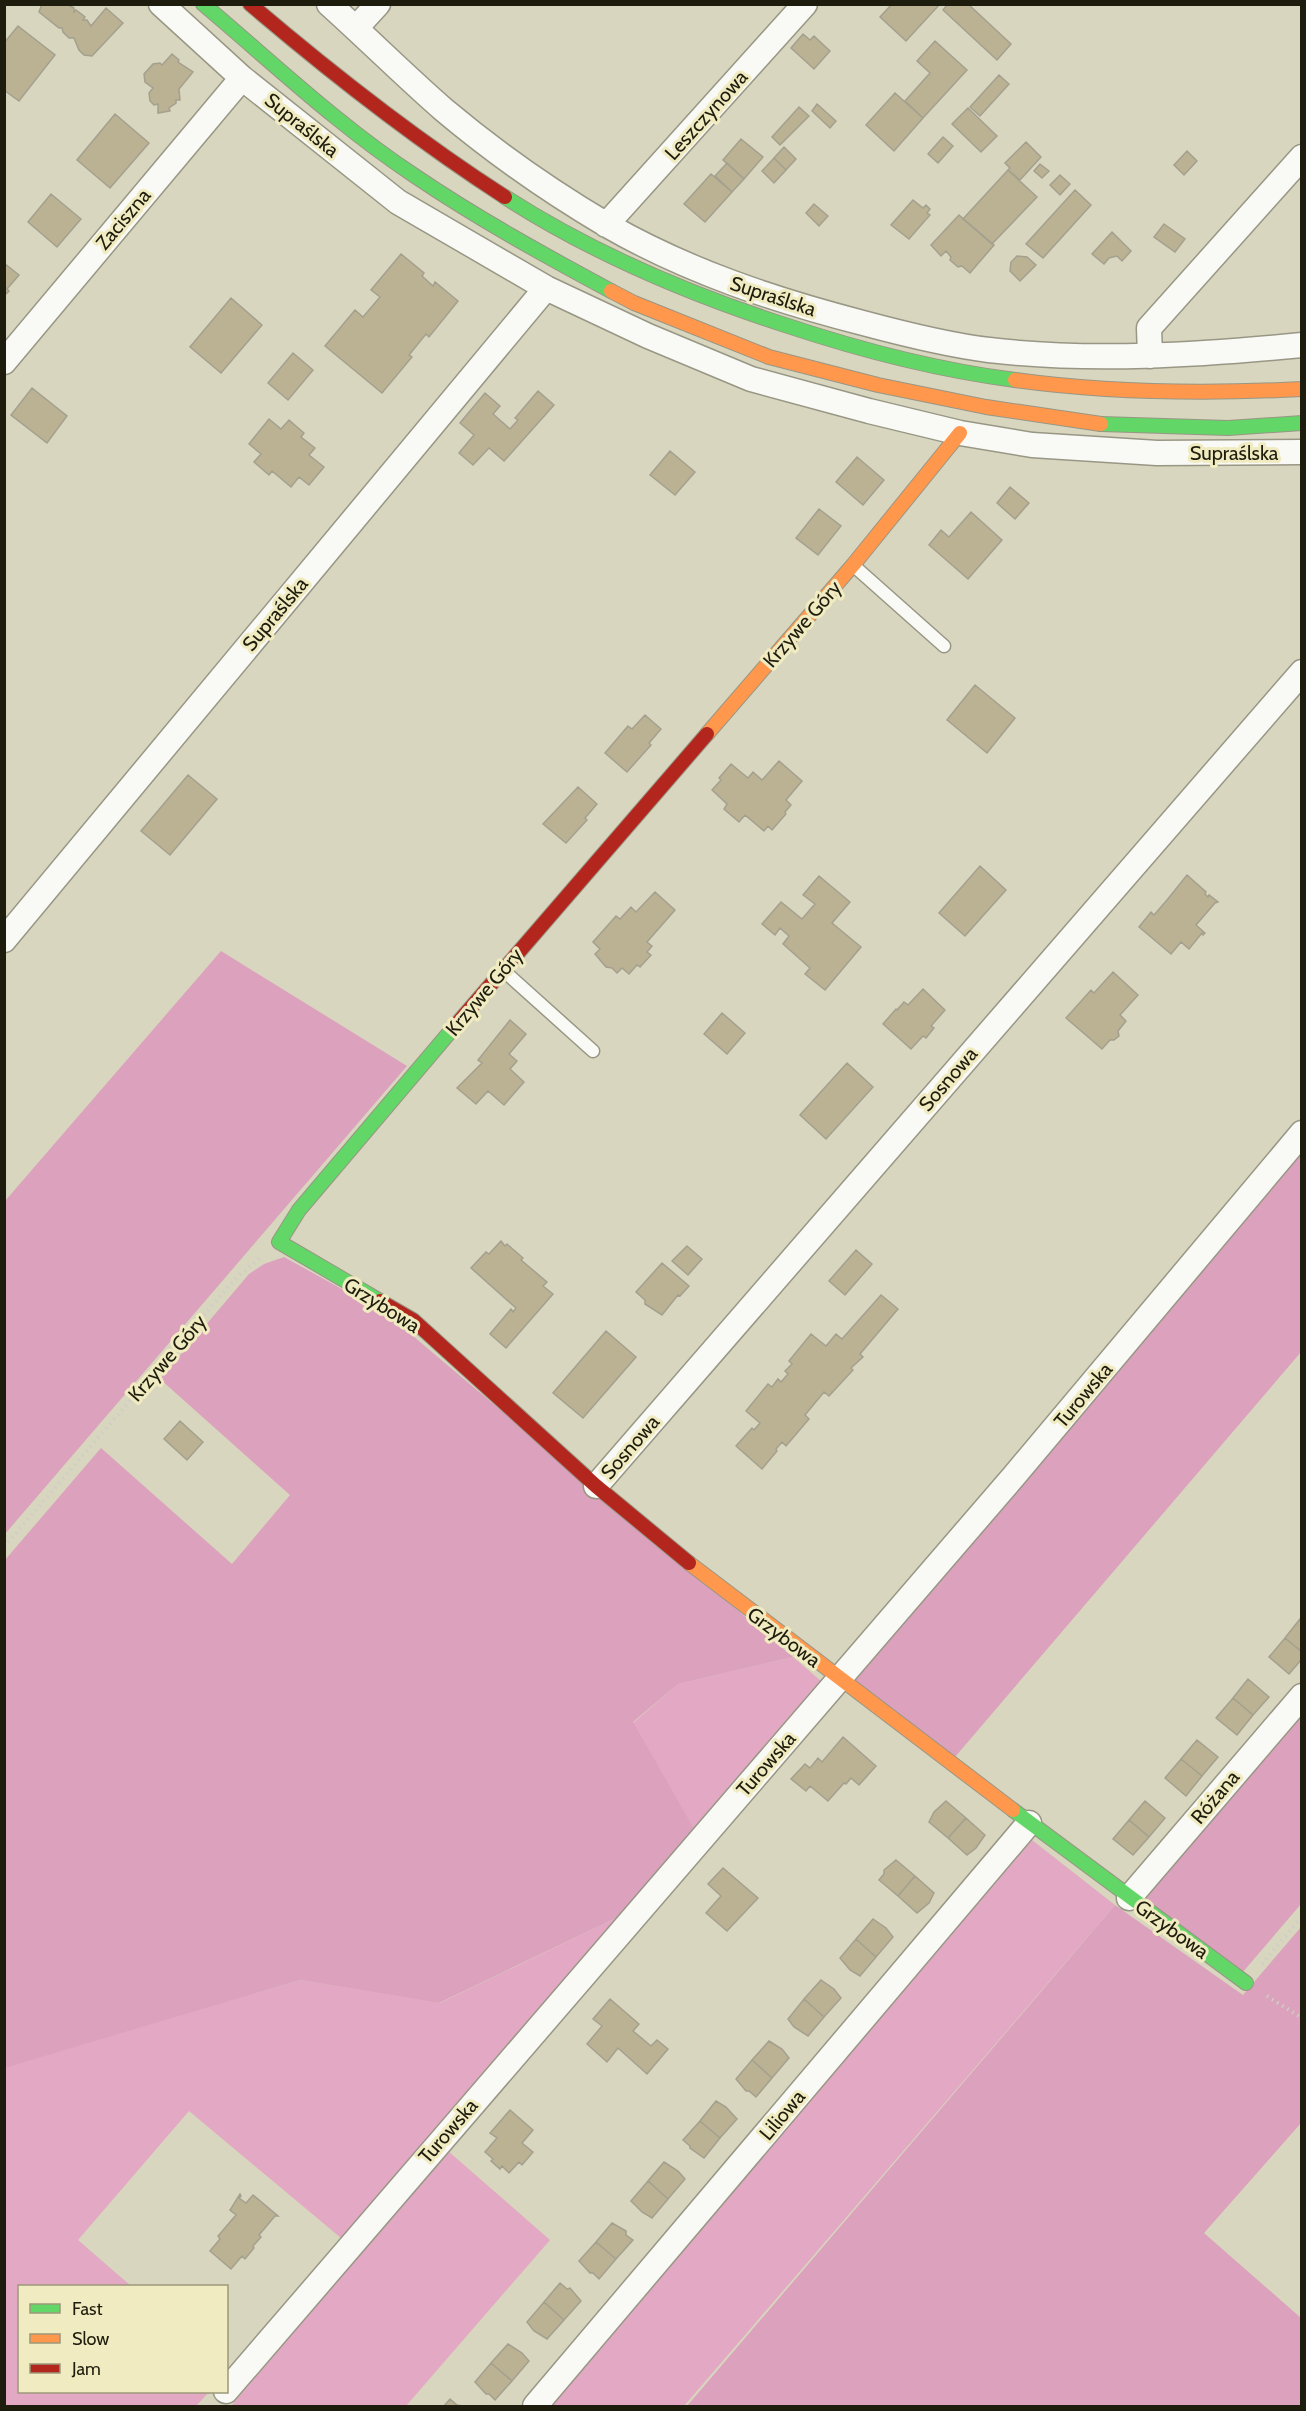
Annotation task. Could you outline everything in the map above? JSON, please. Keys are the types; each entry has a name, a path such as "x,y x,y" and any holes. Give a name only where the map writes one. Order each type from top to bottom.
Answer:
{"main road":[{"path":"203,4 334,116 414,176 555,261 634,303 769,357 878,386 986,408 1101,424 1228,428 1302,423"},
{"path":"250,4 352,89 434,151 565,234 650,276 779,325 890,356 993,377 1104,390 1226,393 1302,389"},
{"name":"Krzywe Góry","path":"279,1242 299,1210 853,565 960,433"},
{"name":"Grzybowa","path":"279,1242 413,1320 596,1486 712,1582 1029,1823 1246,1983"}],"street":[{"name":"Supraślska","path":"161,4 242,78 398,202 546,288 648,336 751,379 960,433 1032,445 1157,453 1302,452"},
{"name":"Supraślska","path":"329,4 445,111 524,171 606,225 667,256 746,289 917,338 989,350 1068,355 1150,356 1302,345"},
{"path":"356,28 378,4"},
{"name":"Leszczynowa","path":"606,225 805,4"},
{"name":"Zaciszna","path":"4,362 242,78"},
{"path":"1150,356 1149,328 1302,157"},
{"name":"Supraślska","path":"4,940 546,288"},
{"name":"Sosnowa","path":"596,1486 1302,672"},
{"name":"Turowska","path":"228,2389 1014,1476 1302,1133"},
{"name":"Różana","path":"1129,1898 1302,1696"},
{"name":"Liliowa","path":"535,2406 1029,1823"},
{"name":"Turowska","path":"213,2406 224,2393"}],"lane":[{"path":"853,565 944,646"},
{"path":"503,970 593,1051"}],"path":[{"name":"Krzywe Góry","path":"4,1547 234,1280 279,1242"},
{"path":"1302,1917 1246,1983 1302,2018"}],"shaded area":[{"path":"221,951 407,1066 5,1534 5,1201"},
{"path":"1301,1149 1301,1352 955,1757 849,1677"},
{"path":"284,1257 387,1314 793,1657 678,1684 633,1722 694,1828 618,1917 439,2003 300,1980 5,2068 5,1560 101,1448 232,1564 290,1495 160,1379 249,1274 264,1264"},
{"path":"793,1657 821,1681 694,1828 633,1723 678,1684"},
{"path":"1301,1711 1301,1904 1242,1973 1142,1899"},
{"path":"1032,1840 1115,1905 684,2406 547,2406"},
{"path":"1115,1905 1243,1995 1301,1927 1301,2123 1204,2233 1301,2318 1301,2406 687,2406"},
{"path":"618,1917 341,2238 189,2111 78,2240 130,2285 18,2285 18,2393 208,2393 196,2406 7,2406 5,2404 4,2068 300,1980 440,2003"},
{"path":"448,2151 550,2240 406,2406 231,2406"}],"building":[{"path":"42,4 67,4 74,8 74,12 76,10 85,17 83,20 87,20 91,26 106,8 123,23 92,56 84,55 74,38 69,38 62,28 39,12"},
{"path":"892,4 940,4 906,41 880,17"},
{"path":"948,4 968,4 1011,44 997,60 943,10"},
{"path":"18,26 55,55 19,101 4,90 4,43"},
{"path":"803,34 810,40 814,36 830,51 814,69 791,48"},
{"path":"935,41 967,70 923,118 905,101 930,73 917,61"},
{"path":"172,54 179,60 178,62 193,72 179,89 180,100 176,100 176,103 169,108 170,111 158,113 158,104 154,105 150,101 149,93 153,88 145,82 144,74 153,64 162,65"},
{"path":"999,75 1009,84 980,116 970,107"},
{"path":"895,93 923,118 894,151 866,125"},
{"path":"817,104 836,121 830,128 812,111"},
{"path":"799,107 809,116 780,145 772,137"},
{"path":"968,108 997,136 981,152 952,124"},
{"path":"115,114 149,143 110,188 77,160"},
{"path":"943,137 953,146 938,163 928,154"},
{"path":"741,139 763,157 744,179 723,160"},
{"path":"1026,142 1041,157 1020,180 1008,170 1010,168 1005,163"},
{"path":"784,147 796,159 786,170 774,158"},
{"path":"1187,151 1197,161 1184,175 1174,165"},
{"path":"774,158 786,170 774,183 762,171"},
{"path":"727,163 744,179 732,192 715,176"},
{"path":"1040,164 1049,171 1042,178 1034,171"},
{"path":"1008,170 1037,197 992,244 963,219"},
{"path":"711,174 732,192 705,222 684,204"},
{"path":"1060,175 1070,184 1060,195 1050,185"},
{"path":"1075,190 1091,205 1043,258 1026,244"},
{"path":"51,194 81,219 57,247 28,222"},
{"path":"913,200 923,208 926,205 930,209 927,213 930,215 909,239 891,225"},
{"path":"814,204 828,216 819,226 806,213"},
{"path":"959,215 994,245 970,273 950,260 951,257 946,251 941,256 931,245"},
{"path":"1164,224 1185,239 1175,252 1154,237"},
{"path":"1112,232 1131,251 1122,261 1117,256 1109,258 1104,264 1092,254"},
{"path":"401,254 424,273 422,276 433,286 435,282 458,301 429,337 426,334 409,355 412,357 382,393 325,346 355,310 363,317 380,297 371,290"},
{"path":"1017,256 1027,257 1036,265 1020,281 1010,271 1011,262"},
{"path":"4,263 19,275 4,296"},
{"path":"231,298 262,325 221,373 190,347"},
{"path":"293,353 313,370 288,400 268,383"},
{"path":"32,388 67,416 47,443 11,415"},
{"path":"538,391 554,405 504,461 489,448 473,465 459,453 474,435 460,423 485,393 500,406 493,414 510,429 518,420 515,418"},
{"path":"269,419 281,429 289,420 304,433 301,437 315,448 309,455 324,467 309,485 299,477 291,487 272,471 269,475 254,462 261,454 249,444"},
{"path":"670,451 695,472 675,495 650,475"},
{"path":"857,457 884,480 863,505 836,482"},
{"path":"1010,487 1029,503 1015,519 997,503"},
{"path":"819,509 841,526 818,555 796,538"},
{"path":"971,512 1002,540 968,579 929,545 941,530 949,537"},
{"path":"975,685 1015,718 987,753 947,720"},
{"path":"645,715 661,729 649,743 651,745 627,772 605,753 628,726 632,729"},
{"path":"779,761 802,781 786,800 791,805 772,830 768,826 764,831 745,815 739,822 724,809 727,804 712,790 731,764 748,778 753,772 762,780"},
{"path":"188,775 217,799 170,855 141,831"},
{"path":"578,787 597,804 585,818 587,820 566,843 543,824"},
{"path":"980,866 1006,890 965,936 939,913"},
{"path":"1187,875 1206,892 1208,897 1209,895 1218,902 1196,925 1205,933 1203,935 1202,933 1189,949 1181,942 1171,954 1139,927 1151,912 1154,915"},
{"path":"819,876 850,902 832,923 861,947 825,990 805,974 810,968 783,944 789,936 780,928 775,935 762,924 781,902 802,919 815,904 803,895"},
{"path":"655,892 675,910 647,942 652,946 647,952 651,955 640,967 637,965 629,974 622,968 617,973 612,968 606,967 595,954 600,949 593,942 616,916 620,919 631,907 636,912"},
{"path":"1113,972 1138,995 1120,1015 1126,1021 1118,1031 1119,1036 1110,1040 1102,1049 1066,1018 1091,990 1094,993"},
{"path":"923,989 945,1010 931,1026 934,1028 926,1038 923,1036 911,1049 883,1024 904,1002 908,1005"},
{"path":"722,1013 745,1033 727,1054 704,1034"},
{"path":"510,1020 526,1034 509,1054 517,1061 510,1069 524,1082 504,1105 488,1091 476,1104 457,1088 482,1063 478,1060"},
{"path":"847,1063 873,1087 826,1139 800,1115"},
{"path":"501,1241 523,1258 521,1260 547,1282 543,1286 553,1294 506,1348 490,1334 511,1309 513,1312 516,1308 471,1268 486,1252 489,1254"},
{"path":"687,1246 702,1259 688,1275 672,1261"},
{"path":"856,1250 872,1264 845,1295 829,1281"},
{"path":"662,1263 689,1286 680,1296 678,1295 662,1315 645,1304 645,1300 636,1292"},
{"path":"881,1295 898,1309 860,1354 863,1357 851,1368 853,1370 829,1396 824,1392 805,1415 809,1419 786,1446 782,1442 762,1469 736,1446 752,1428 754,1430 760,1423 746,1411 768,1384 772,1387 778,1379 781,1382 788,1374 785,1371 792,1364 789,1361 811,1334 826,1346 836,1334 842,1339"},
{"path":"606,1331 636,1357 583,1418 553,1393"},
{"path":"180,1421 203,1442 187,1460 164,1439"},
{"path":"1300,1619 1302,1620 1302,1652 1285,1638"},
{"path":"1285,1638 1302,1652 1302,1659 1289,1674 1269,1657"},
{"path":"1248,1679 1269,1697 1253,1715 1233,1698"},
{"path":"1233,1698 1253,1715 1237,1735 1216,1718"},
{"path":"843,1737 876,1766 859,1785 851,1778 828,1801 810,1786 806,1791 791,1779 805,1764 810,1768 818,1758 822,1762"},
{"path":"1197,1740 1218,1757 1202,1776 1181,1759"},
{"path":"1181,1759 1202,1776 1186,1796 1165,1778"},
{"path":"946,1801 966,1818 948,1838 929,1822 934,1812"},
{"path":"1145,1801 1165,1818 1149,1837 1129,1820"},
{"path":"966,1818 985,1835 976,1848 967,1855 948,1838"},
{"path":"1129,1820 1149,1837 1133,1855 1113,1839"},
{"path":"896,1860 915,1876 898,1896 879,1880 884,1870"},
{"path":"723,1868 758,1898 727,1931 706,1913 721,1896 708,1884"},
{"path":"915,1876 934,1893 929,1903 917,1913 898,1896"},
{"path":"873,1919 886,1928 893,1937 876,1957 856,1939"},
{"path":"856,1939 876,1957 860,1976 850,1970 840,1958"},
{"path":"821,1980 834,1989 841,1998 824,2017 804,1999"},
{"path":"610,1999 639,2024 633,2031 651,2046 657,2040 668,2049 647,2074 618,2048 607,2062 587,2044 602,2026 593,2019"},
{"path":"804,1999 824,2017 808,2036 794,2027 788,2019"},
{"path":"769,2041 782,2049 789,2058 772,2078 752,2060"},
{"path":"752,2060 772,2078 756,2097 746,2091 736,2079"},
{"path":"716,2101 726,2107 737,2119 720,2138 700,2121"},
{"path":"510,2110 533,2130 522,2143 533,2152 522,2165 519,2162 509,2173 502,2166 500,2169 485,2152 497,2138 490,2133"},
{"path":"700,2121 720,2138 704,2158 683,2140"},
{"path":"664,2162 678,2171 685,2179 668,2199 648,2181"},
{"path":"648,2181 668,2199 652,2218 631,2201"},
{"path":"240,2194 239,2198 246,2203 253,2195 278,2216 275,2216 259,2235 261,2237 245,2259 242,2256 231,2269 210,2251 220,2239 218,2236 236,2215 230,2210"},
{"path":"612,2223 626,2231 626,2235 633,2240 616,2259 596,2242"},
{"path":"596,2242 616,2259 599,2279 579,2261"},
{"path":"560,2283 567,2289 570,2288 581,2301 564,2320 544,2302"},
{"path":"544,2302 564,2320 547,2339 534,2331 527,2322"},
{"path":"508,2344 522,2353 529,2361 512,2381 491,2363"},
{"path":"491,2363 512,2381 495,2400 475,2382"},
{"path":"450,2399 457,2405 462,2406 444,2406"}],"traffic: fast":[{"path":"203,4 306,93 387,157 438,192 611,291"},
{"path":"505,197 606,254 748,313 842,343 899,358 957,371 1015,380"},
{"path":"1101,424 1228,428 1302,423"},
{"path":"380,1301 279,1242 299,1210 455,1026"},
{"path":"1013,1810 1246,1983"}],"traffic: slow":[{"path":"611,291 634,303 769,357 878,385 986,407 1101,424"},
{"path":"1015,380 1122,390 1230,392 1302,389"},
{"path":"707,734 853,565 960,433"},
{"path":"689,1563 1013,1810"}],"traffic: jam":[{"path":"250,4 374,105 505,197"},
{"path":"455,1026 707,734"},
{"path":"380,1301 413,1320 596,1486 689,1563"}]}
